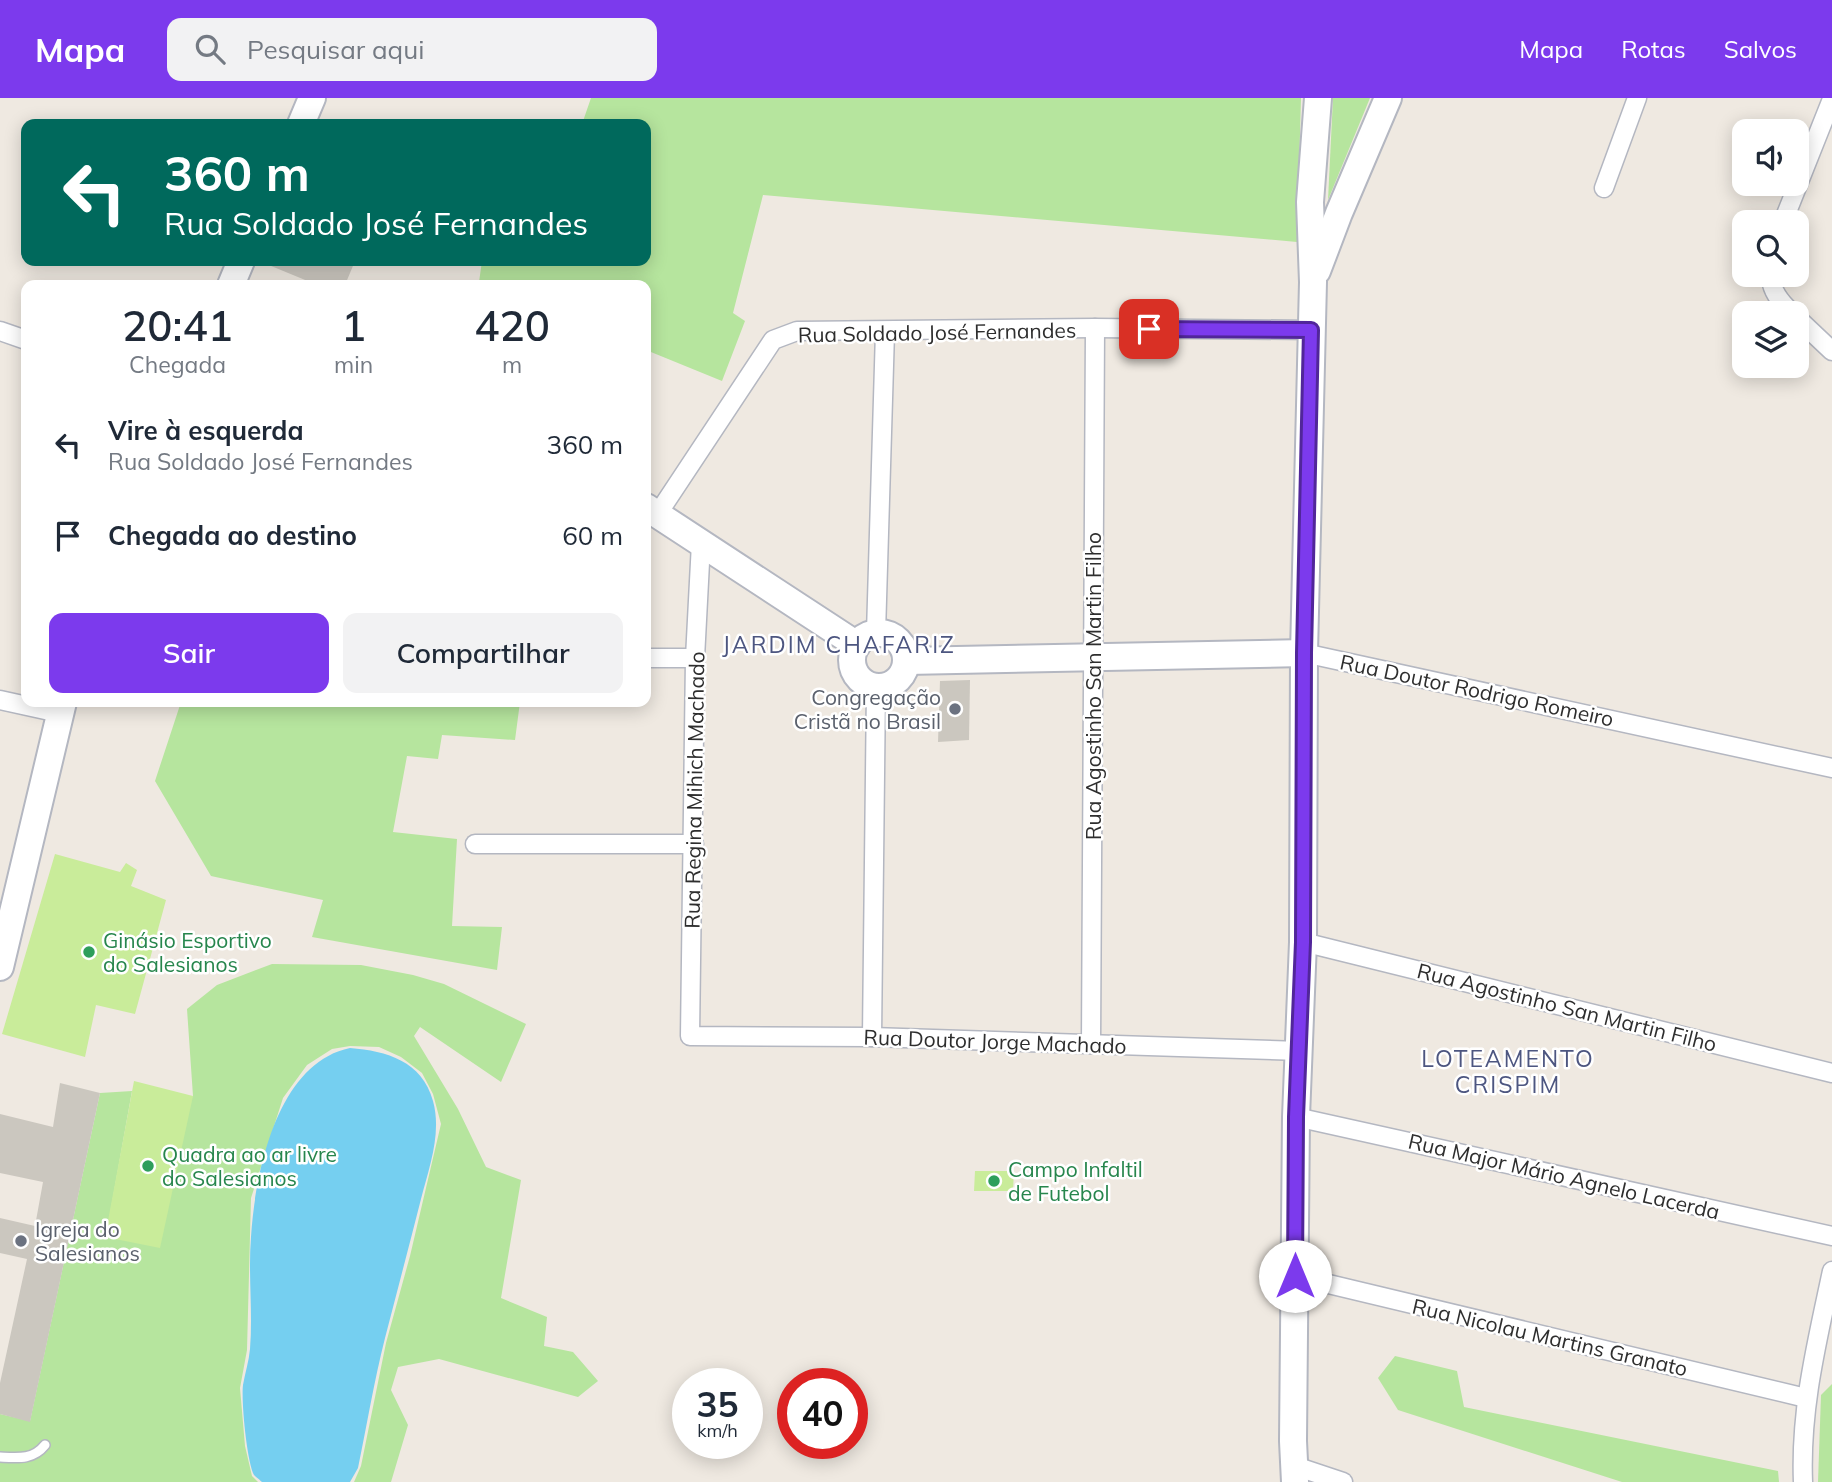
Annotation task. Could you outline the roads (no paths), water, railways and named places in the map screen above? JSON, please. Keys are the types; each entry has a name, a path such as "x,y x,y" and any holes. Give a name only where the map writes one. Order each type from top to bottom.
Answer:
{"street":[{"path":"303,119 312,98"},
{"path":"1318,98 1310,202 1313,282 1304,653 1303,942 1296,1117 1293,1441 1295,1474 1343,1482"},
{"path":"1313,282 1388,98"},
{"path":"1604,188 1637,98"},
{"path":"1788,210 1832,99"},
{"path":"1310,202 1339,213"},
{"name":"Rua Soldado José Fernandes","path":"652,511 773,340 797,331 1095,328 1311,330"},
{"name":"Rua Agostinho San Martin Filho","path":"1091,1044 1095,328"},
{"path":"1809,329 1832,351"},
{"path":"0,331 21,338"},
{"path":"652,511 701,543 866,639 891,635 903,646 907,661 902,676 891,685 876,687 863,682 855,672 852,658 866,639 885,332"},
{"name":"Rua Regina Mihich Machado","path":"690,1036 695,658 701,543"},
{"name":"Rua Doutor Rodrigo Romeiro","path":"907,661 1304,653 1832,768"},
{"path":"651,658 695,658"},
{"path":"872,1037 876,687"},
{"path":"0,700 21,702"},
{"path":"0,967 61,707"},
{"path":"475,844 694,844"},
{"name":"Rua Agostinho San Martin Filho","path":"1303,942 1832,1073"},
{"name":"Rua Doutor Jorge Machado","path":"690,1036 872,1037 1300,1051"},
{"name":"Rua Major Mário Agnelo Lacerda","path":"1296,1117 1832,1236"},
{"path":"1803,1482 1806,1398 1832,1271"},
{"name":"Rua Nicolau Martins Granato","path":"1295,1276 1806,1398"}],"lane":[{"path":"0,1457 30,1457 39,1453 45,1445"}],"water":[{"path":"350,1048 390,1056 412,1067 421,1076 428,1087 435,1113 433,1150 381,1354 358,1468 350,1482 262,1482 251,1468 243,1393 250,1349 250,1251 258,1183 275,1124 288,1098 304,1075 325,1058"}],"place":[{"name":"Congregação Cristã no Brasil","path":"955,709"},
{"name":"Ginásio Esportivo do Salesianos","path":"89,952"},
{"name":"Quadra ao ar livre do Salesianos","path":"148,1166"},
{"name":"Campo Infaltil de Futebol","path":"994,1181"},
{"name":"Igreja do Salesianos","path":"21,1241"}],"district":[{"name":"JARDIM CHAFARIZ","path":"839,644"},
{"name":"LOTEAMENTO CRISPIM","path":"1508,1071"}]}
